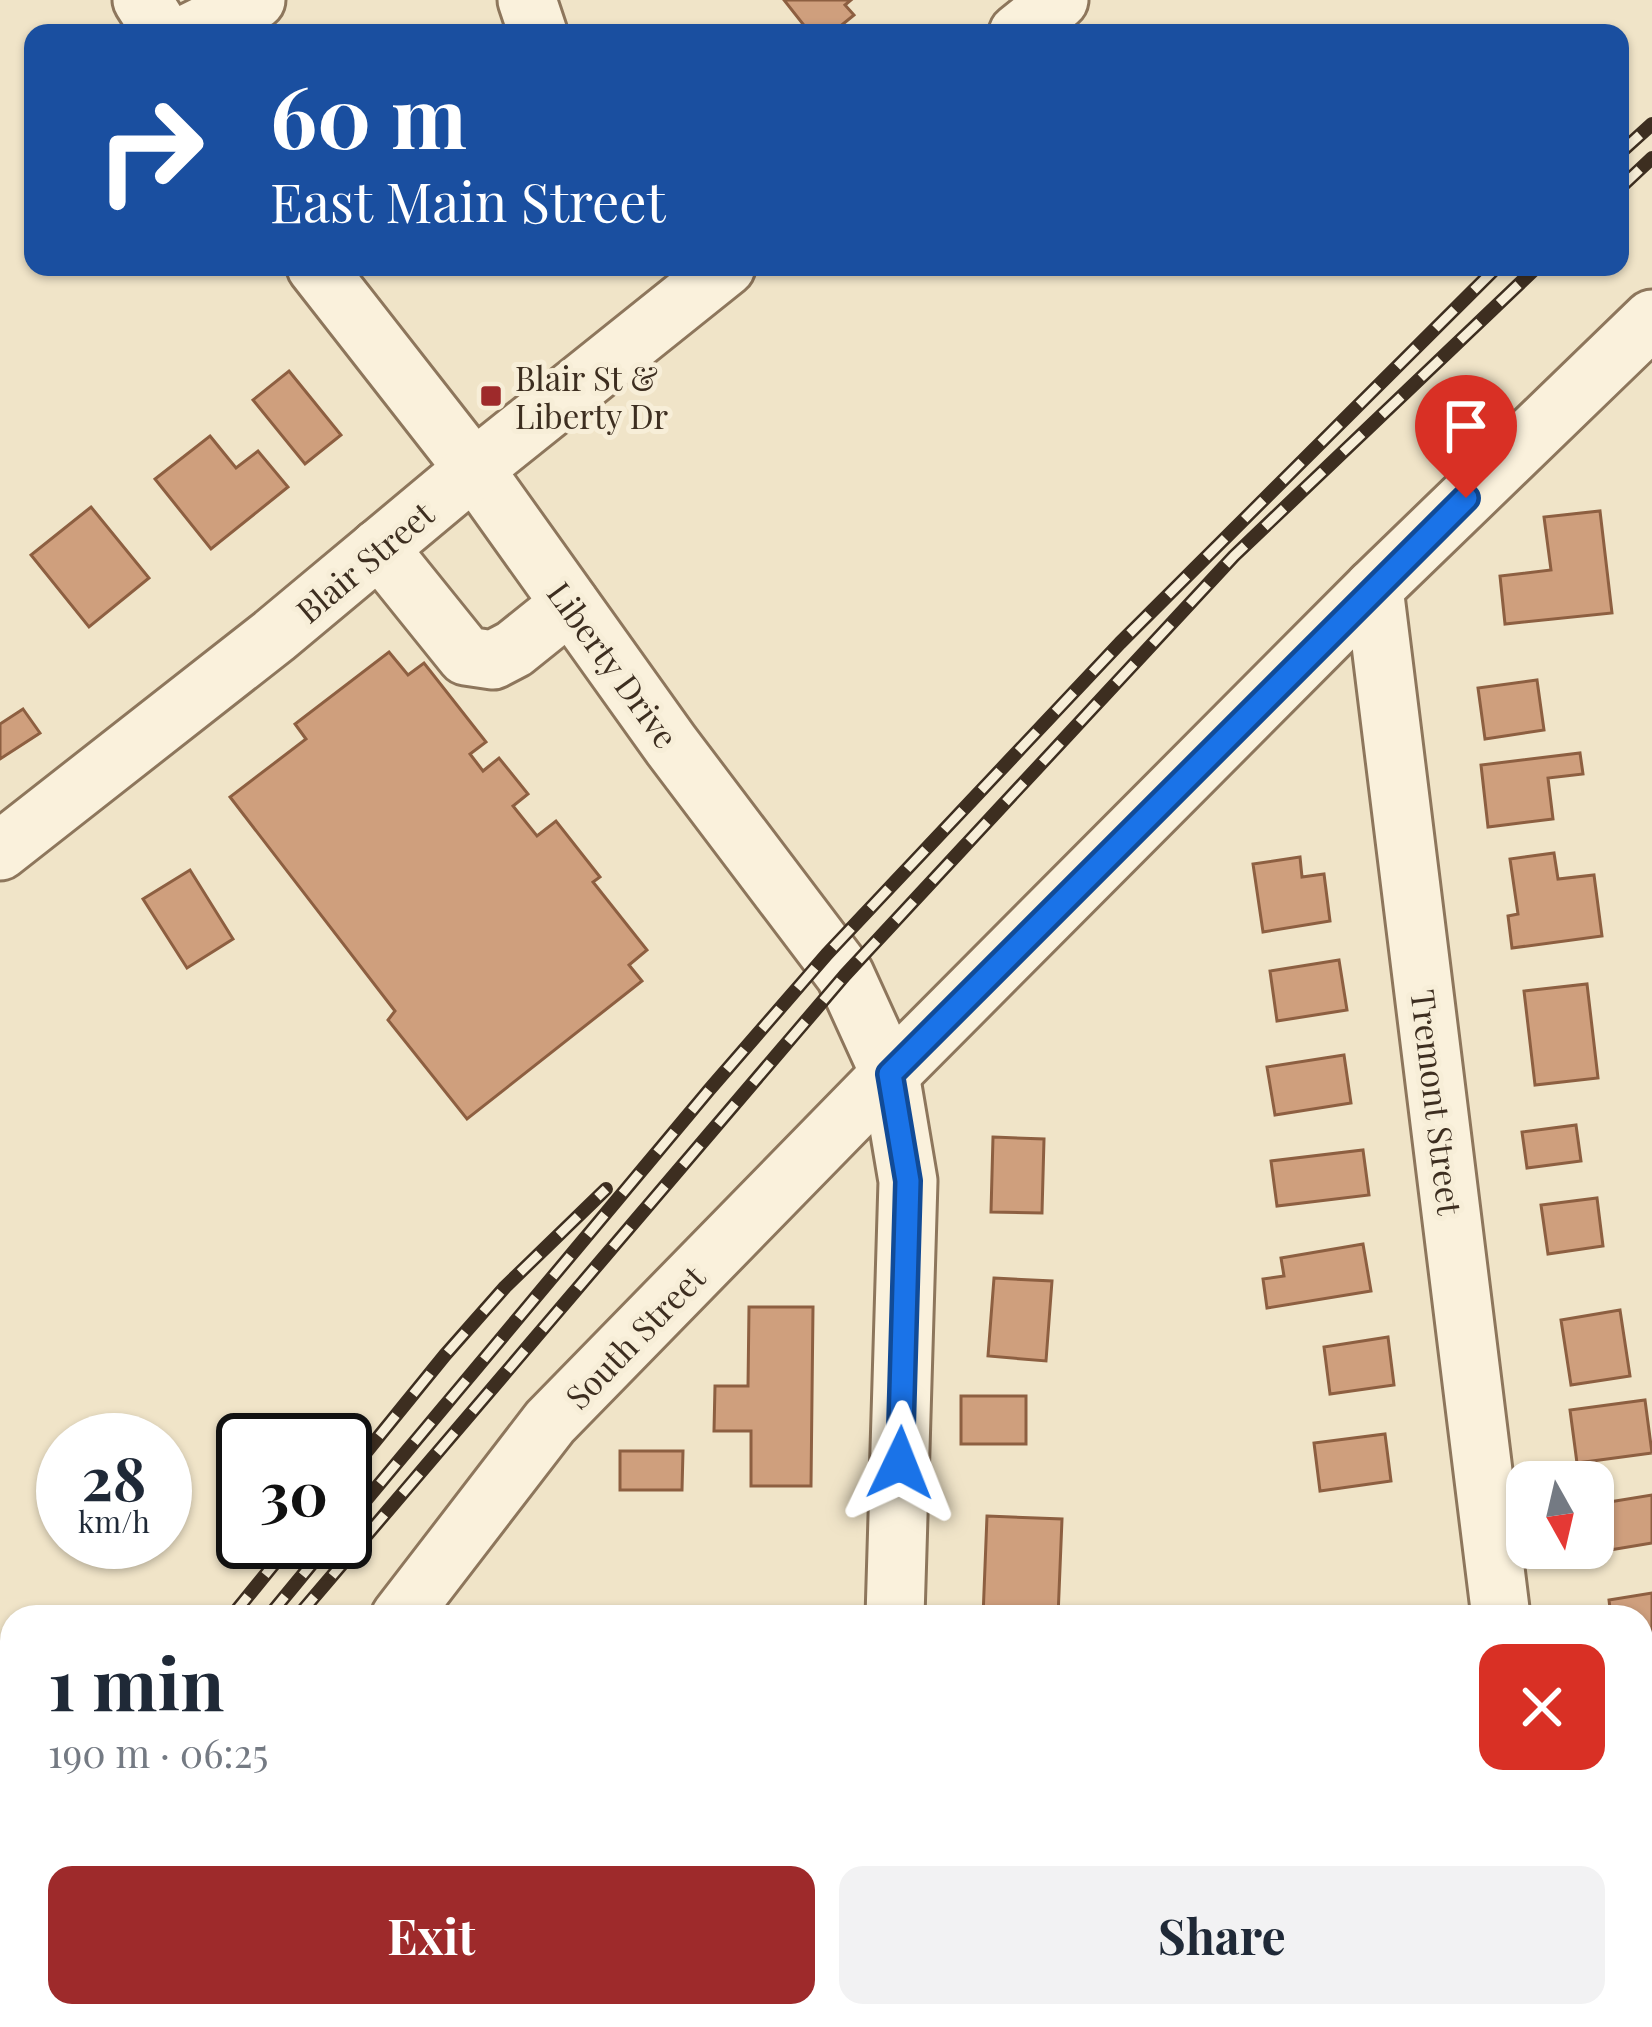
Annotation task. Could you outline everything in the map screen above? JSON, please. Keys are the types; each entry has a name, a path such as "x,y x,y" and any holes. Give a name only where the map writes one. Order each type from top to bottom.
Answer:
{"street":[{"path":"207,24 256,0"},
{"path":"1029,24 1059,0"},
{"name":"Liberty Drive","path":"323,276 474,469 671,745 845,975 890,1074 908,1181 895,1605"},
{"name":"Blair Street","path":"0,851 274,636 708,276"},
{"name":"South Street","path":"409,1605 550,1422 1374,588 1652,319"},
{"path":"379,548 466,656 494,660 570,604"},
{"name":"Tremont Street","path":"1374,588 1501,1605"}],"building":[{"path":"784,0 851,0 845,5 854,15 843,24 803,24"},
{"path":"289,371 341,435 305,464 253,400"},
{"path":"210,436 236,468 258,451 288,487 211,549 155,479"},
{"path":"91,507 149,578 89,627 31,555"},
{"path":"1600,511 1612,613 1505,624 1500,576 1551,570 1544,517"},
{"path":"389,652 408,675 424,663 486,742 470,754 483,771 499,758 528,794 513,806 537,836 556,821 600,877 593,882 647,950 629,965 642,981 467,1119 388,1020 395,1011 230,797 306,739 295,724"},
{"path":"1537,680 1544,730 1485,739 1478,688"},
{"path":"23,709 40,733 0,759 0,724"},
{"path":"1580,753 1583,774 1548,778 1553,819 1488,827 1481,765"},
{"path":"1554,853 1558,879 1594,875 1602,936 1512,948 1508,916 1518,914 1510,859"},
{"path":"1300,857 1302,877 1324,874 1330,921 1263,932 1253,864"},
{"path":"190,870 233,939 187,968 143,899"},
{"path":"1339,960 1347,1010 1277,1021 1270,971"},
{"path":"1587,984 1598,1078 1535,1085 1524,991"},
{"path":"1344,1055 1351,1103 1275,1115 1267,1067"},
{"path":"1576,1125 1581,1161 1527,1168 1522,1132"},
{"path":"993,1137 1044,1139 1042,1213 991,1212"},
{"path":"1363,1150 1369,1195 1277,1206 1271,1161"},
{"path":"1597,1198 1603,1246 1548,1254 1541,1205"},
{"path":"1363,1244 1371,1291 1267,1308 1263,1279 1284,1276 1281,1258"},
{"path":"994,1278 1052,1281 1046,1361 988,1356"},
{"path":"749,1307 813,1307 811,1486 751,1486 751,1431 714,1431 715,1386 748,1386"},
{"path":"1620,1310 1630,1376 1571,1385 1561,1320"},
{"path":"1388,1337 1394,1385 1330,1394 1324,1347"},
{"path":"961,1396 1026,1396 1026,1444 961,1444"},
{"path":"1645,1400 1652,1453 1577,1461 1570,1410"},
{"path":"1385,1434 1391,1481 1320,1491 1314,1443"},
{"path":"620,1451 683,1451 682,1490 620,1490"},
{"path":"1652,1495 1652,1543 1614,1549 1614,1501"},
{"path":"987,1516 1062,1519 1058,1605 983,1605"},
{"path":"1652,1593 1652,1605 1610,1605 1609,1600"}],"railway":[{"path":"1629,145 1652,124"},
{"path":"1629,180 1652,158"},
{"path":"372,1493 827,954 1120,643 1488,276"},
{"path":"307,1605 845,975 1234,556 1528,276"},
{"path":"372,1445 505,1287 606,1189"},
{"path":"241,1605 270,1569"},
{"path":"278,1605 308,1569"}],"place":[{"name":"Blair St & Liberty Dr","path":"491,396"}],"route":[{"path":"900,1463 908,1181 890,1074 1466,498"}]}
